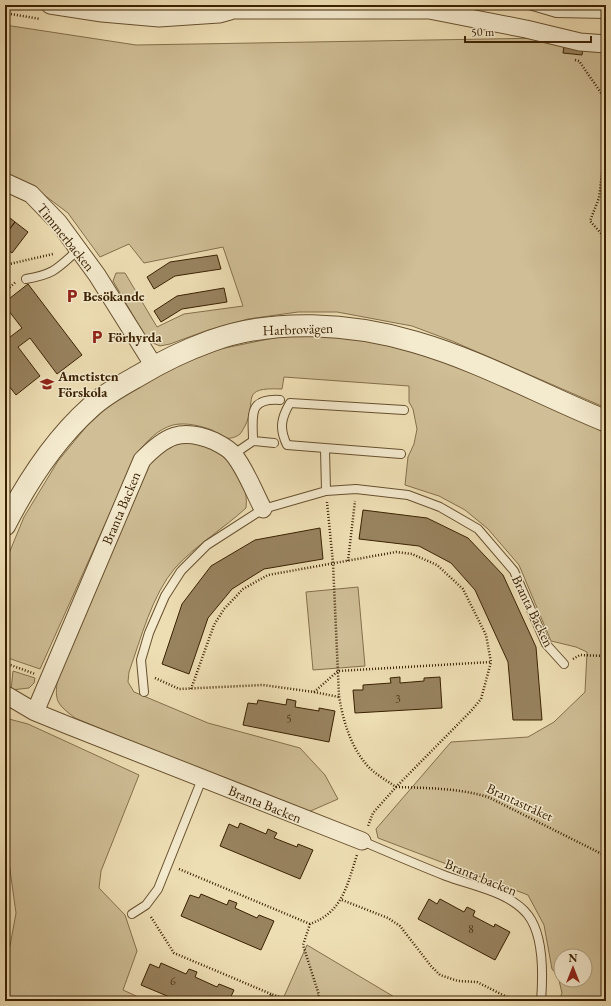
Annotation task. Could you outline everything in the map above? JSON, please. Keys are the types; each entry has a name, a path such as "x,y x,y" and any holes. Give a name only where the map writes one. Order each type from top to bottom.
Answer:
{"street":[{"path":"50,5 102,13 158,18 219,14 234,7 429,10 526,29 580,42 606,44"},
{"name":"Timmerbacken","path":"5,182 31,194 59,223 78,247 154,366"},
{"name":"Harbrovägen","path":"5,525 20,495 37,470 74,423 110,392 154,366 211,341 250,331 281,327 334,327 370,332 414,341 451,354 606,421"},
{"name":"Branta Backen","path":"35,712 142,460 164,439 183,434 194,434 219,443 234,454 262,509"},
{"name":"Branta Backen","path":"5,696 8,696 35,712 362,841"}],"lane":[{"path":"529,5 556,13 606,14"},
{"path":"26,279 45,276 61,267 78,247"},
{"path":"254,441 254,415 256,406 260,401 266,399 280,400"},
{"path":"401,454 287,446 282,436 281,425 282,415 290,403 404,410"},
{"path":"234,454 254,441 274,443"},
{"path":"325,449 326,491"},
{"name":"Branta Backen","path":"144,692 141,660 149,633 165,596 181,572 207,545 262,509 326,491 356,489 408,495 440,507 478,529 514,571 546,644 564,664"},
{"path":"132,914 146,905 158,889 202,779"},
{"name":"Branta backen","path":"362,841 446,876 498,895 514,902 524,910 536,931 541,952 543,979 541,1001"}],"path":[{"path":"572,59 579,61 606,100"},
{"path":"606,168 602,173 600,198 590,221 606,239"},
{"path":"5,265 37,256 52,255 78,247"},
{"path":"348,561 356,489"},
{"path":"326,491 333,563 339,698 342,713 349,736 366,765 396,787"},
{"path":"168,864 310,924 322,920 342,900 373,813 481,699 491,662 486,635 463,589 437,565 412,554 396,552 268,575 243,589 224,609 214,625 191,689"},
{"path":"564,664 580,656 606,656"},
{"path":"314,692 338,671 491,662"},
{"path":"5,663 49,678"},
{"path":"143,678 156,678 179,689 263,685 314,692 339,698"},
{"name":"Brantastråket","path":"396,787 447,788 471,792 488,797 606,856"},
{"path":"5,876 8,903 5,932"},
{"path":"342,900 388,918 400,926 431,966 440,975 458,980 477,982 515,1001"},
{"path":"146,905 153,922 174,953 271,994 292,1001"},
{"path":"310,924 303,945 319,995 315,1001"},
{"path":"268,1001 271,994"}],"shaded area":[{"path":"5,25 136,45 606,37 606,408 452,341 412,326 337,312 298,312 248,319 208,330 170,344 160,346 148,341 113,281 116,273 125,273 157,327 184,314 243,306 223,247 144,263 129,244 100,257 68,213 31,185 5,174"},
{"path":"283,336 332,336 371,341 448,361 606,432 606,811 604,814 606,834 606,1001 559,1001 562,993 561,988 593,988 593,948 553,948 553,970 544,925 528,895 378,838 376,829 451,742 528,737 554,722 585,692 587,652 576,647 551,641 519,565 488,529 465,510 439,496 405,485 408,457 414,444 417,429 413,409 409,402 409,386 284,377 282,389 259,390 254,393 249,417 240,434 235,437 222,437 212,430 188,424 178,424 162,429 137,453 40,669 5,657 5,563 24,517 58,461 86,427 122,393 172,368 220,349"},
{"path":"188,442 200,444 211,449 230,464 238,473 246,496 246,508 183,560 167,579 148,617 129,672 128,682 134,692 208,723 300,748 325,775 338,799 306,813 75,718 63,708 58,700 56,690 58,674 150,463 167,449"},
{"path":"358,587 365,666 313,670 306,592"},
{"path":"13,671 35,678 34,683 29,688 11,690"},
{"path":"9,719 28,724 139,775 101,871 99,888 125,915 137,951 123,990 147,1001 7,1001 5,998 5,953 10,946 16,913 5,834 5,720"},
{"path":"307,945 401,1001 282,1001"}],"building":[{"path":"564,46 583,48 582,55 563,53"},
{"path":"5,214 15,222 5,235"},
{"path":"15,222 28,232 12,253 5,248 5,235"},
{"path":"217,255 221,269 175,276 154,289 147,277 170,262"},
{"path":"28,284 82,355 57,374 30,338 18,347 40,376 16,395 5,381 5,331 10,337 22,328 5,306 5,302"},
{"path":"224,288 227,302 182,309 161,322 154,311 177,296"},
{"path":"363,510 427,518 468,538 503,575 536,647 542,720 513,720 508,662 475,590 451,563 419,546 359,539"},
{"path":"320,528 323,559 264,569 232,589 208,618 189,674 162,664 182,604 211,566 255,540"},
{"path":"400,677 400,683 424,681 424,678 440,677 442,708 355,713 353,690 363,690 363,685 391,683 390,678"},
{"path":"287,699 296,701 295,707 319,711 319,708 335,711 329,742 243,725 248,703 257,704 258,700 286,705"},
{"path":"240,823 266,834 268,829 277,833 274,838 297,847 298,844 313,850 300,879 220,846 229,824 238,828"},
{"path":"201,894 227,905 229,900 237,903 235,908 257,918 259,915 274,921 261,950 181,916 190,895 199,898"},
{"path":"429,899 437,904 440,899 464,912 467,907 475,911 473,916 494,927 495,924 510,932 495,960 418,919"},
{"path":"161,963 186,974 189,969 197,972 195,977 217,987 219,984 234,990 229,1001 179,1001 141,985 150,964 159,968"}],"place":[{"name":"Besökande","path":"72,296"},
{"name":"Förhyrda","path":"97,337"},
{"name":"Ametisten Förskola","path":"47,384"}]}
